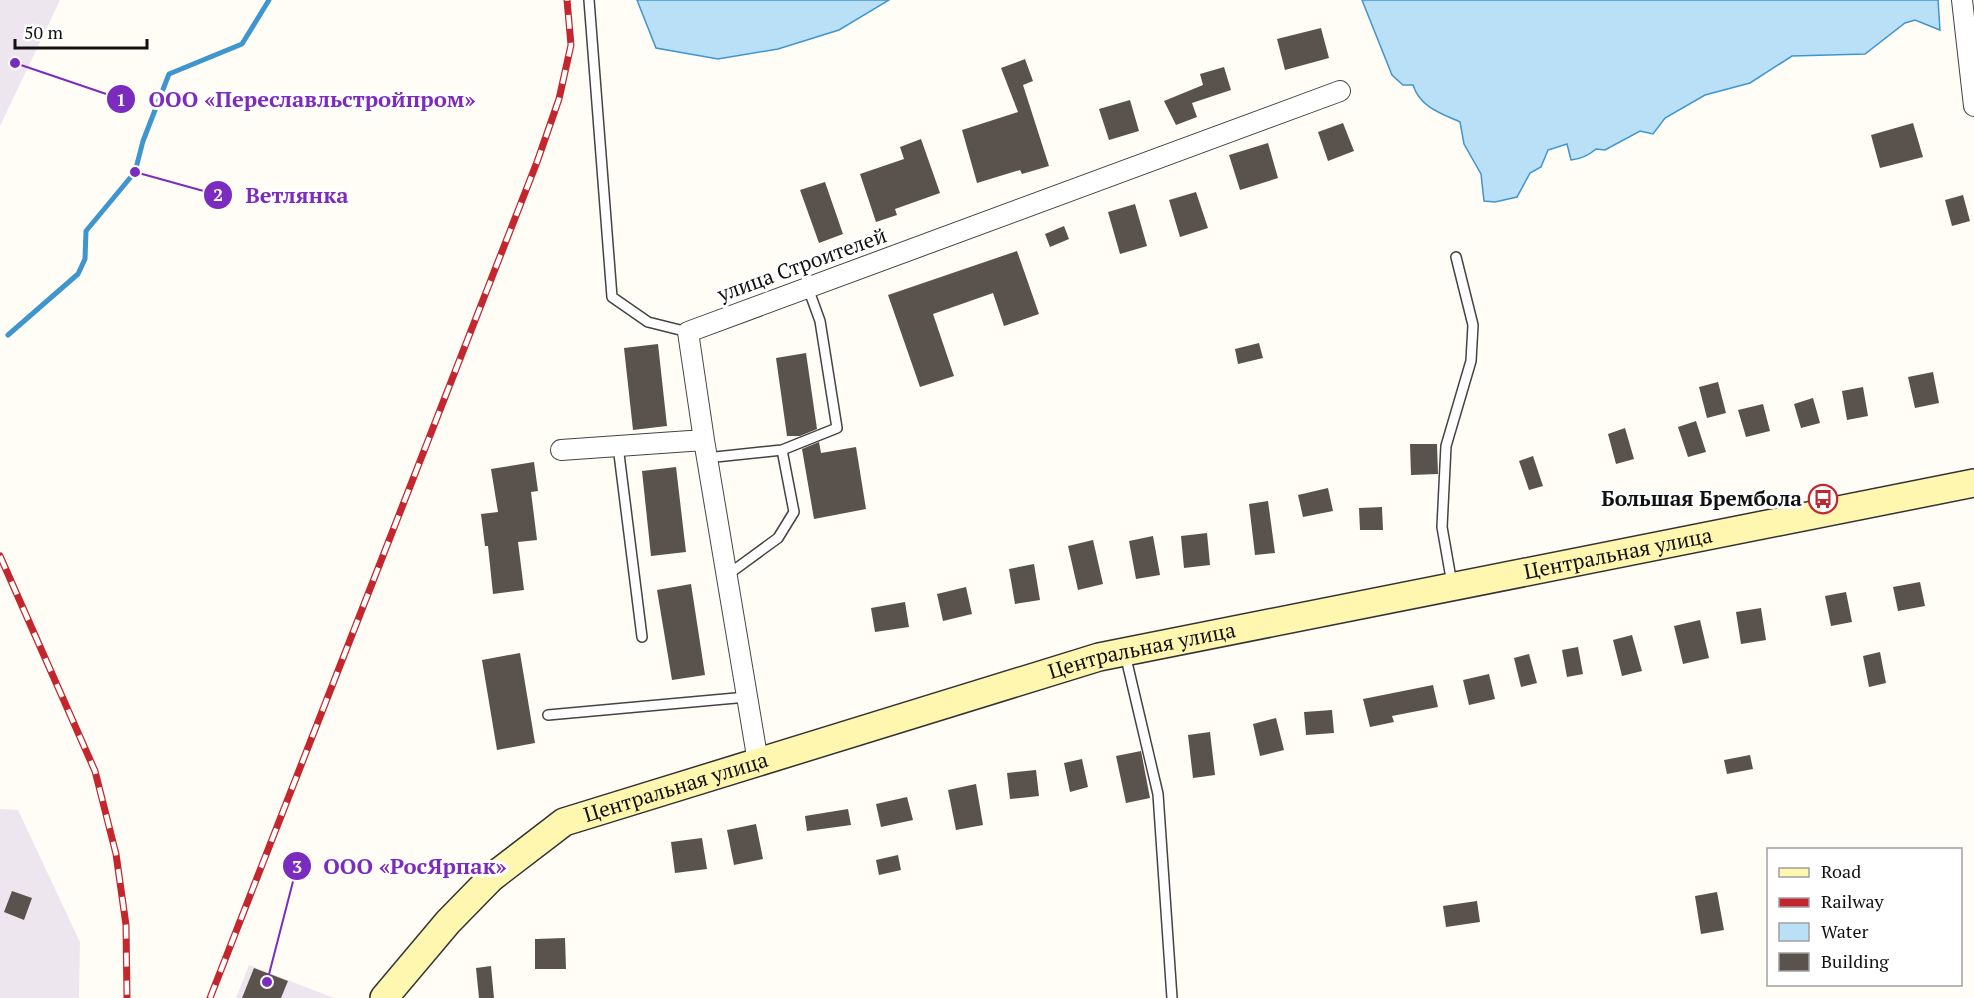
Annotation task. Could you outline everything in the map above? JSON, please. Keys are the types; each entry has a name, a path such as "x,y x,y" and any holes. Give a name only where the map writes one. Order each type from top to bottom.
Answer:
{"main road":[{"name":"Центральная улица","path":"387,995 448,922 491,878 564,822 1099,657 1974,483"}],"street":[{"path":"1962,0 1974,106"},
{"name":"улица Строителей","path":"688,332 1340,90"},
{"path":"688,332 705,449 758,762"},
{"path":"561,450 618,446 705,449"}],"lane":[{"path":"589,0 612,297 648,322 688,332"},
{"path":"1452,587 1442,527 1446,446 1470,361 1473,325 1456,257"},
{"path":"705,449 782,450 837,428 820,321 808,288"},
{"path":"618,446 642,637"},
{"path":"726,576 778,538 794,512 782,450"},
{"path":"1124,652 1158,794 1172,998"},
{"path":"548,715 747,697"}],"shaded area":[{"path":"0,0 60,0 0,126"},
{"path":"0,809 18,810 80,942 79,998 0,998"},
{"path":"249,965 334,998 236,998"}],"water":[{"path":"637,0 889,0 839,30 778,49 718,59 656,48"},
{"path":"1362,0 1938,0 1940,30 1915,20 1905,23 1865,54 1792,56 1750,83 1705,95 1665,118 1653,134 1640,131 1605,150 1596,149 1575,160 1571,160 1567,144 1548,150 1541,167 1530,173 1517,197 1495,202 1484,201 1481,174 1464,144 1460,122 1426,104 1420,99 1413,85 1403,85 1392,75"}],"building":[{"path":"1321,28 1329,58 1285,70 1277,39"},
{"path":"1025,59 1033,81 1023,85 1049,166 1022,174 1020,170 977,183 962,130 1018,112 1001,68"},
{"path":"1224,67 1231,90 1192,103 1197,117 1176,125 1164,101 1203,85 1200,74"},
{"path":"1130,100 1139,131 1109,140 1099,109"},
{"path":"1343,123 1354,151 1328,161 1318,132"},
{"path":"1913,123 1923,157 1880,168 1871,135"},
{"path":"921,139 940,193 895,209 897,215 876,222 860,174 904,159 900,147"},
{"path":"1268,143 1278,178 1240,190 1229,155"},
{"path":"825,182 843,234 819,243 800,190"},
{"path":"1196,192 1208,228 1180,237 1169,200"},
{"path":"1963,195 1970,221 1952,226 1945,200"},
{"path":"1135,204 1147,246 1120,254 1108,212"},
{"path":"1064,226 1069,239 1050,247 1045,234"},
{"path":"1017,251 1039,314 1004,326 993,293 933,314 954,376 920,387 888,295"},
{"path":"1259,343 1263,358 1238,364 1235,349"},
{"path":"658,344 667,426 633,430 624,348"},
{"path":"806,353 817,429 800,436 787,436 776,358"},
{"path":"1933,372 1939,403 1915,408 1908,377"},
{"path":"1718,382 1726,413 1707,418 1699,387"},
{"path":"1863,387 1868,416 1847,420 1842,391"},
{"path":"1813,398 1820,423 1801,428 1794,404"},
{"path":"1763,404 1770,431 1746,437 1738,410"},
{"path":"1696,421 1706,452 1688,457 1678,427"},
{"path":"1625,428 1634,459 1616,464 1608,434"},
{"path":"819,442 821,453 856,447 866,509 814,519 802,449"},
{"path":"1410,444 1437,444 1438,474 1411,475"},
{"path":"1533,456 1543,486 1529,490 1519,461"},
{"path":"534,462 538,491 531,492 537,540 518,542 524,590 493,594 488,546 485,546 481,514 498,512 491,469"},
{"path":"676,467 686,552 651,556 642,471"},
{"path":"1328,488 1333,511 1303,517 1298,495"},
{"path":"1268,501 1275,553 1255,555 1249,504"},
{"path":"1382,507 1383,530 1360,530 1359,508"},
{"path":"1207,533 1210,565 1184,568 1181,536"},
{"path":"1153,536 1160,575 1136,579 1129,541"},
{"path":"1093,540 1103,584 1078,590 1068,546"},
{"path":"1034,564 1040,600 1015,604 1009,569"},
{"path":"1920,582 1925,606 1898,611 1893,587"},
{"path":"691,584 705,675 672,680 657,590"},
{"path":"966,587 972,614 943,621 937,594"},
{"path":"1846,592 1852,622 1831,626 1825,596"},
{"path":"905,602 909,627 875,632 871,608"},
{"path":"1761,608 1766,640 1741,644 1736,612"},
{"path":"1700,620 1709,658 1683,664 1674,626"},
{"path":"1632,635 1642,671 1622,676 1613,640"},
{"path":"1578,647 1583,674 1567,677 1562,650"},
{"path":"1880,652 1886,683 1869,687 1863,656"},
{"path":"520,653 535,743 497,750 482,660"},
{"path":"1529,654 1537,683 1521,687 1514,658"},
{"path":"1489,674 1495,699 1469,705 1463,680"},
{"path":"1433,685 1438,707 1392,716 1394,722 1370,727 1363,699"},
{"path":"1332,710 1334,733 1306,735 1304,712"},
{"path":"1276,718 1284,750 1260,756 1253,724"},
{"path":"1210,732 1215,775 1193,778 1188,735"},
{"path":"1141,751 1150,798 1126,803 1116,756"},
{"path":"1750,755 1753,769 1727,774 1724,760"},
{"path":"1082,759 1088,787 1070,792 1064,763"},
{"path":"1036,770 1039,796 1010,799 1007,773"},
{"path":"976,784 983,825 956,830 948,790"},
{"path":"907,797 913,820 881,827 876,804"},
{"path":"848,809 851,825 807,831 805,816"},
{"path":"756,824 763,859 734,865 727,830"},
{"path":"702,838 707,869 675,873 671,842"},
{"path":"898,855 901,870 879,875 876,860"},
{"path":"12,891 32,898 24,920 4,912"},
{"path":"1717,892 1724,930 1701,934 1695,896"},
{"path":"1477,901 1480,922 1446,927 1443,906"},
{"path":"565,938 566,969 535,969 535,939"},
{"path":"491,966 494,998 479,998 476,968"},
{"path":"254,968 288,981 281,998 242,998"}],"waterway":[{"path":"8,335 78,274 85,259 86,231 135,172 143,141 169,74 242,44 269,0"}],"railway":[{"path":"210,998 537,162 559,99 571,45 567,0"},
{"path":"0,556 95,771 116,854 126,925 127,998"}],"place":[{"name":"ООО «Переславльстройпром»","path":"15,63"},
{"name":"Ветлянка","path":"135,172"},
{"name":"Большая Брембола","path":"1823,499"},
{"name":"ООО «РосЯрпак»","path":"267,982"}]}
